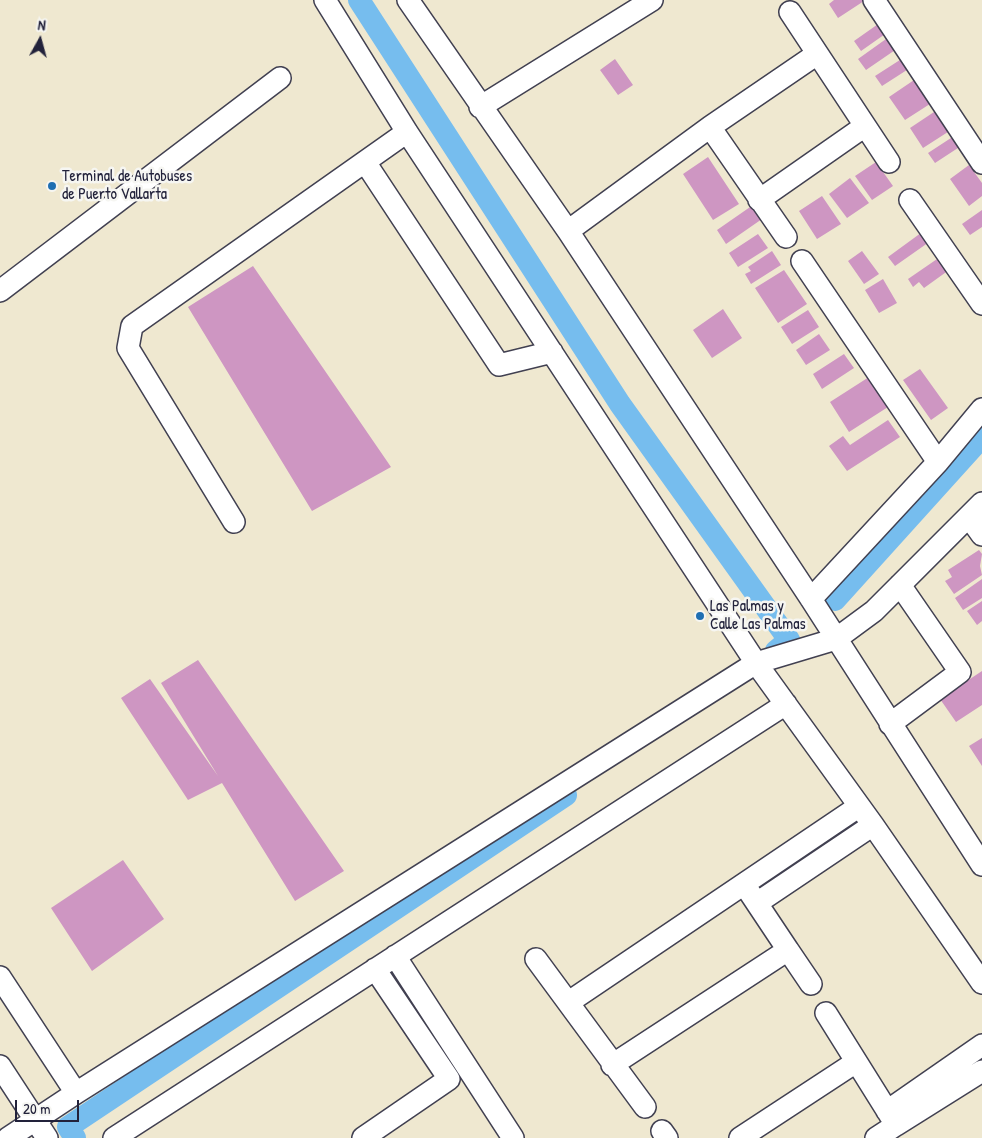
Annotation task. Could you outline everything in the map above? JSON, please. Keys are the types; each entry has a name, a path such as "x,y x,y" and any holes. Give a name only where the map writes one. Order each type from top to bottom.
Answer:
{"street":[{"path":"325,0 407,132 756,663 858,807 873,825 982,983"},
{"path":"408,0 480,107 568,231 811,599 982,865"},
{"path":"480,107 622,8 652,0"},
{"path":"874,0 982,164"},
{"path":"790,12 889,162"},
{"path":"568,231 710,127 817,54"},
{"path":"0,291 280,78"},
{"path":"759,200 865,126"},
{"path":"710,127 786,238"},
{"path":"234,522 128,348 132,326 407,132"},
{"path":"365,162 499,365 552,352"},
{"path":"910,200 982,304"},
{"path":"802,261 938,462"},
{"path":"811,599 938,462 982,409"},
{"path":"976,510 982,535"},
{"path":"8,1138 76,1092 756,663 836,640 874,611 976,510"},
{"path":"890,724 960,672 900,585"},
{"path":"114,1138 786,704"},
{"path":"569,1002 858,807"},
{"path":"757,903 873,825"},
{"path":"744,884 812,984"},
{"path":"612,1064 788,950"},
{"path":"395,956 510,1137"},
{"path":"536,959 645,1107"},
{"path":"363,1138 449,1079 375,969"},
{"path":"0,978 76,1092"},
{"path":"826,1013 891,1118"},
{"path":"876,1138 891,1118 982,1045"},
{"path":"740,1138 856,1062"},
{"path":"0,1066 46,1138"},
{"path":"891,1118 982,1071"}],"building":[{"path":"834,0 864,1 838,18 829,4"},
{"path":"881,22 888,32 861,51 854,41"},
{"path":"893,34 901,46 866,70 858,59"},
{"path":"903,58 910,68 882,86 875,76"},
{"path":"615,59 633,85 618,95 600,70"},
{"path":"917,78 933,102 905,120 889,97"},
{"path":"937,110 951,130 923,148 910,128"},
{"path":"954,136 961,146 935,163 928,153"},
{"path":"708,157 739,204 713,220 683,174"},
{"path":"876,162 893,186 872,200 855,176"},
{"path":"969,165 982,183 982,196 969,206 950,179"},
{"path":"850,178 869,203 847,218 829,194"},
{"path":"822,196 841,224 817,239 799,211"},
{"path":"753,205 762,219 726,244 717,230"},
{"path":"982,210 982,227 970,235 962,224"},
{"path":"925,230 932,240 895,266 888,257"},
{"path":"758,234 768,248 738,267 729,253"},
{"path":"772,251 781,265 751,284 745,274 751,271 748,267"},
{"path":"862,251 879,274 864,284 848,261"},
{"path":"940,257 949,270 924,288 919,282 913,287 908,279"},
{"path":"253,266 391,467 312,511 188,307"},
{"path":"784,270 807,304 778,323 755,288"},
{"path":"883,279 897,303 879,313 865,290"},
{"path":"723,309 742,338 712,358 693,330"},
{"path":"808,310 819,327 792,344 781,327"},
{"path":"819,334 830,350 806,365 796,350"},
{"path":"844,354 854,368 822,389 813,374"},
{"path":"920,369 948,408 931,420 903,380"},
{"path":"869,377 888,407 849,432 830,402"},
{"path":"888,420 900,437 847,471 829,446 843,436 850,445"},
{"path":"979,550 982,554 980,566 982,575 954,594 945,581 952,577 948,570"},
{"path":"982,579 982,598 963,610 955,598"},
{"path":"982,601 982,621 977,625 967,611"},
{"path":"198,660 344,871 295,901 222,783 188,800 121,698 150,679 218,776 161,683"},
{"path":"982,671 982,705 956,722 940,699"},
{"path":"982,738 982,766 969,746"},
{"path":"123,860 164,919 92,971 51,908"}],"waterway":[{"path":"359,0 620,404 789,640 776,651"},
{"path":"835,600 982,437"},
{"path":"75,1138 68,1127 566,795"}],"place":[{"name":"Terminal de Autobuses de Puerto Vallarta","path":"52,186"},
{"name":"Las Palmas y Calle Las Palmas","path":"700,616"}]}
